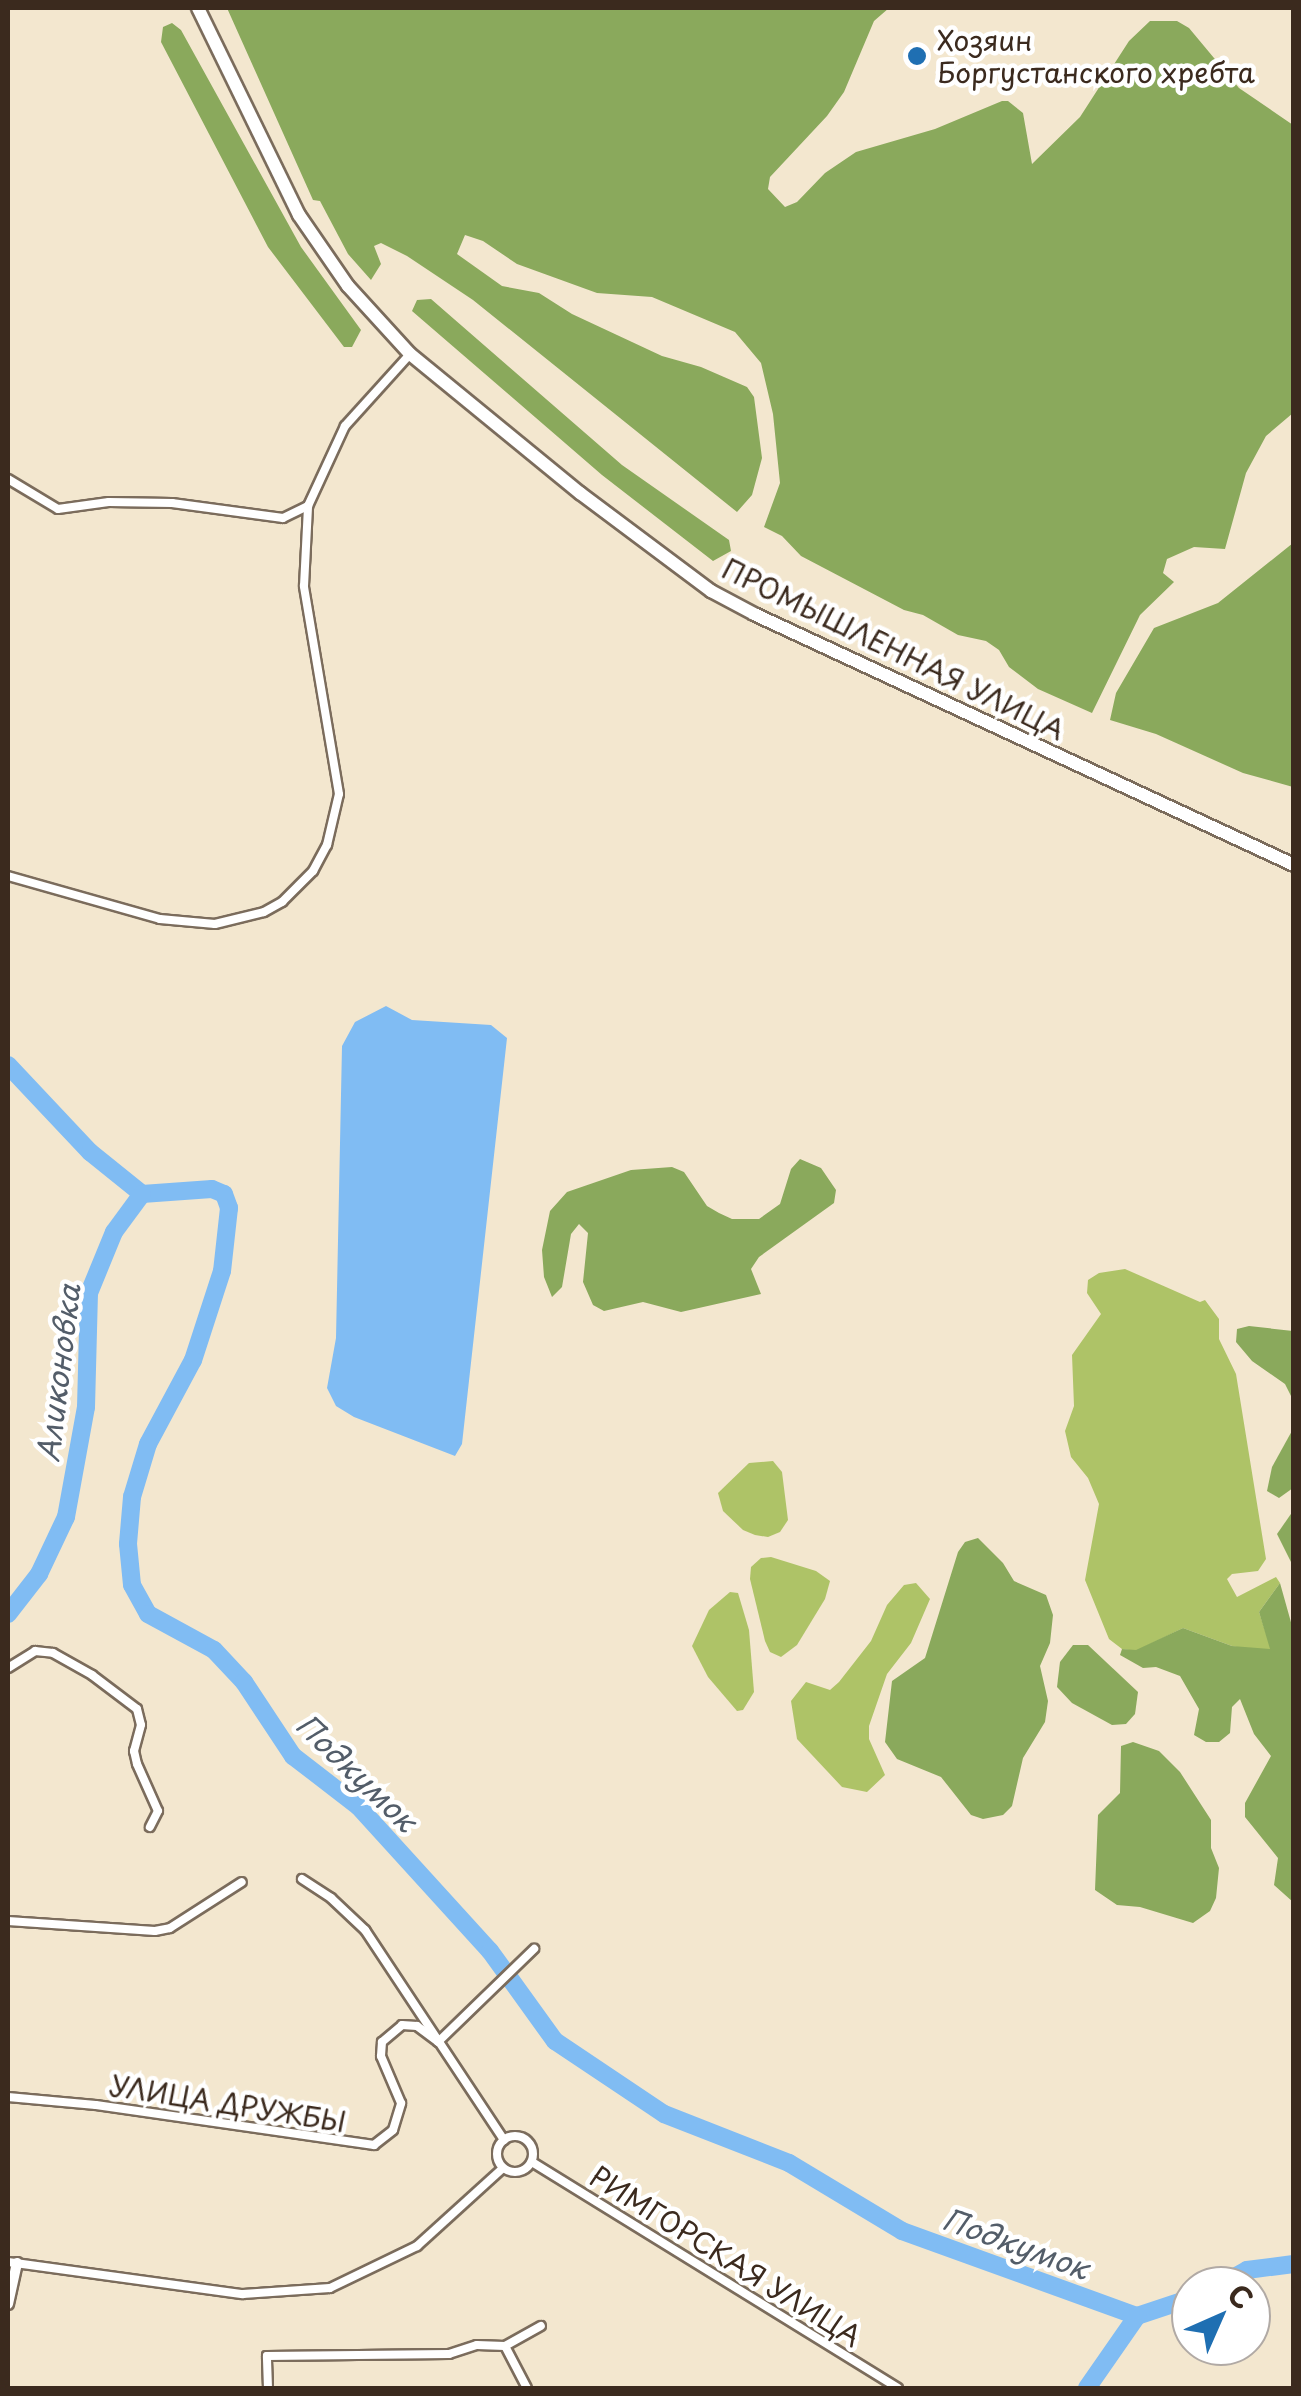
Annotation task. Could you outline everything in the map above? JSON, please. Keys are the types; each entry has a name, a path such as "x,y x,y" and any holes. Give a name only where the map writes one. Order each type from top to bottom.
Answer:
{"main road":[{"name":"ПРОМЫШЛЕННАЯ УЛИЦА","path":"198,8 300,214 348,286 410,354 580,493 712,591 931,699 1294,865"}],"street":[{"path":"8,876 160,919 215,924 264,912 282,902 314,871 327,846 339,794 304,586 308,506 345,426 410,354"},
{"path":"8,478 58,509 109,502 172,503 283,518 308,506"},
{"path":"8,1668 35,1651 53,1653 92,1675 136,1709 141,1725 134,1750 137,1764 158,1811 150,1827"},
{"path":"302,1879 332,1898 365,1930 504,2140"},
{"path":"8,1921 155,1931 170,1928 242,1882"},
{"path":"438,2042 534,1948"},
{"name":"УЛИЦА ДРУЖБЫ","path":"8,2098 96,2105 374,2145 394,2130 400,2103 381,2056 382,2042 402,2025 417,2026 438,2042"},
{"path":"515,2136 526,2140 533,2150 532,2162 519,2172 503,2168 497,2154 504,2140 515,2136"},
{"name":"РИМГОРСКАЯ УЛИЦА","path":"532,2162 898,2388"},
{"path":"8,2304 12,2262 243,2294 330,2288 418,2246 503,2168"},
{"path":"268,2388 267,2356 449,2354 477,2346 505,2346 541,2326"},
{"path":"505,2346 527,2388"}],"green space":[{"path":"227,8 889,8 874,21 844,92 770,177 768,189 785,207 797,202 825,173 856,152 935,129 1002,101 1023,113 1032,164 1080,117 1129,41 1150,21 1177,21 1189,28 1239,88 1293,125 1293,413 1266,436 1246,473 1225,549 1194,547 1167,559 1163,573 1174,582 1140,615 1092,713 1038,689 1009,667 999,650 986,641 958,635 923,615 904,610 801,556 782,536 764,527 780,483 773,414 761,363 735,332 652,297 597,293 517,264 483,241 465,235 457,254 502,286 539,293 572,314 662,356 701,367 747,387 754,397 762,458 752,495 737,512 473,300 407,256 381,243 374,246 381,264 371,280 348,254 320,201 313,200"},
{"path":"172,23 181,30 301,247 361,330 352,347 344,347 268,247 161,42 163,27"},
{"path":"431,299 622,465 729,540 731,551 713,561 602,475 412,311 417,300"},
{"path":"1293,543 1293,787 1243,773 1156,734 1110,720 1116,693 1154,628 1218,603"},
{"path":"800,1159 821,1168 836,1190 834,1203 759,1257 751,1269 761,1294 681,1312 643,1302 604,1311 593,1305 583,1282 588,1233 579,1224 571,1234 562,1287 552,1297 544,1277 542,1250 550,1211 567,1192 631,1170 672,1167 684,1172 707,1206 732,1219 759,1219 780,1204 791,1169"},
{"path":"1125,1269 1200,1302 1205,1300 1219,1319 1219,1339 1236,1374 1266,1559 1258,1571 1232,1574 1227,1579 1237,1597 1276,1577 1280,1583 1259,1612 1271,1649 1257,1651 1232,1646 1183,1628 1136,1651 1122,1649 1109,1639 1085,1580 1099,1504 1088,1478 1071,1457 1065,1431 1074,1406 1072,1355 1101,1314 1087,1293 1088,1280 1099,1273"},
{"path":"1249,1326 1293,1331 1293,1400 1285,1384 1252,1361 1236,1342 1237,1329"},
{"path":"1293,1429 1293,1488 1279,1498 1267,1491 1272,1467"},
{"path":"773,1461 782,1472 788,1520 780,1532 768,1537 743,1530 723,1511 718,1493 749,1463"},
{"path":"1293,1511 1293,1566 1277,1534"},
{"path":"978,1538 1003,1563 1014,1581 1046,1595 1053,1615 1050,1643 1040,1666 1048,1701 1045,1722 1023,1758 1012,1806 1003,1815 983,1819 971,1815 941,1777 897,1759 885,1742 892,1681 925,1658 958,1552 965,1542"},
{"path":"771,1557 816,1571 830,1581 825,1599 797,1645 781,1657 770,1652 765,1641 750,1579 751,1567 761,1558"},
{"path":"916,1583 930,1599 911,1643 887,1674 869,1726 869,1739 885,1775 867,1792 842,1787 797,1739 791,1701 806,1682 830,1690 839,1682 871,1641 887,1605 904,1585"},
{"path":"1280,1583 1294,1633 1293,1902 1274,1885 1278,1858 1245,1817 1245,1803 1271,1756 1254,1734 1240,1699 1232,1707 1230,1733 1219,1742 1206,1742 1194,1735 1199,1709 1180,1676 1156,1667 1143,1668 1120,1655 1122,1649 1136,1650 1183,1628 1232,1646 1270,1649 1259,1612"},
{"path":"730,1592 738,1593 749,1630 754,1692 743,1710 737,1711 708,1677 692,1646 709,1610"},
{"path":"1073,1645 1088,1645 1138,1692 1135,1714 1126,1724 1112,1725 1072,1703 1057,1687 1060,1662"},
{"path":"1133,1742 1159,1751 1180,1772 1211,1820 1211,1848 1219,1868 1216,1898 1210,1911 1193,1923 1140,1907 1117,1905 1095,1890 1098,1815 1120,1793 1121,1746"}],"water":[{"path":"386,1006 412,1020 491,1025 507,1038 462,1444 455,1456 354,1417 336,1406 327,1388 336,1338 342,1046 355,1022"}],"waterway":[{"name":"Подкумок","path":"8,1065 90,1152 142,1194 212,1189 224,1194 229,1208 222,1271 193,1360 148,1444 132,1497 128,1544 132,1585 148,1614 214,1650 244,1682 293,1756 358,1806 490,1951 555,2041 664,2114 789,2163 902,2231 1137,2316 1171,2305"},
{"name":"Аликоновка","path":"8,1614 39,1574 66,1517 86,1407 89,1293 114,1232 142,1194"},
{"name":"Подкумок","path":"1271,2267 1294,2264"},
{"path":"1087,2388 1137,2316"}],"place":[{"name":"Хозяин Боргустанского хребта","path":"917,56"}]}
